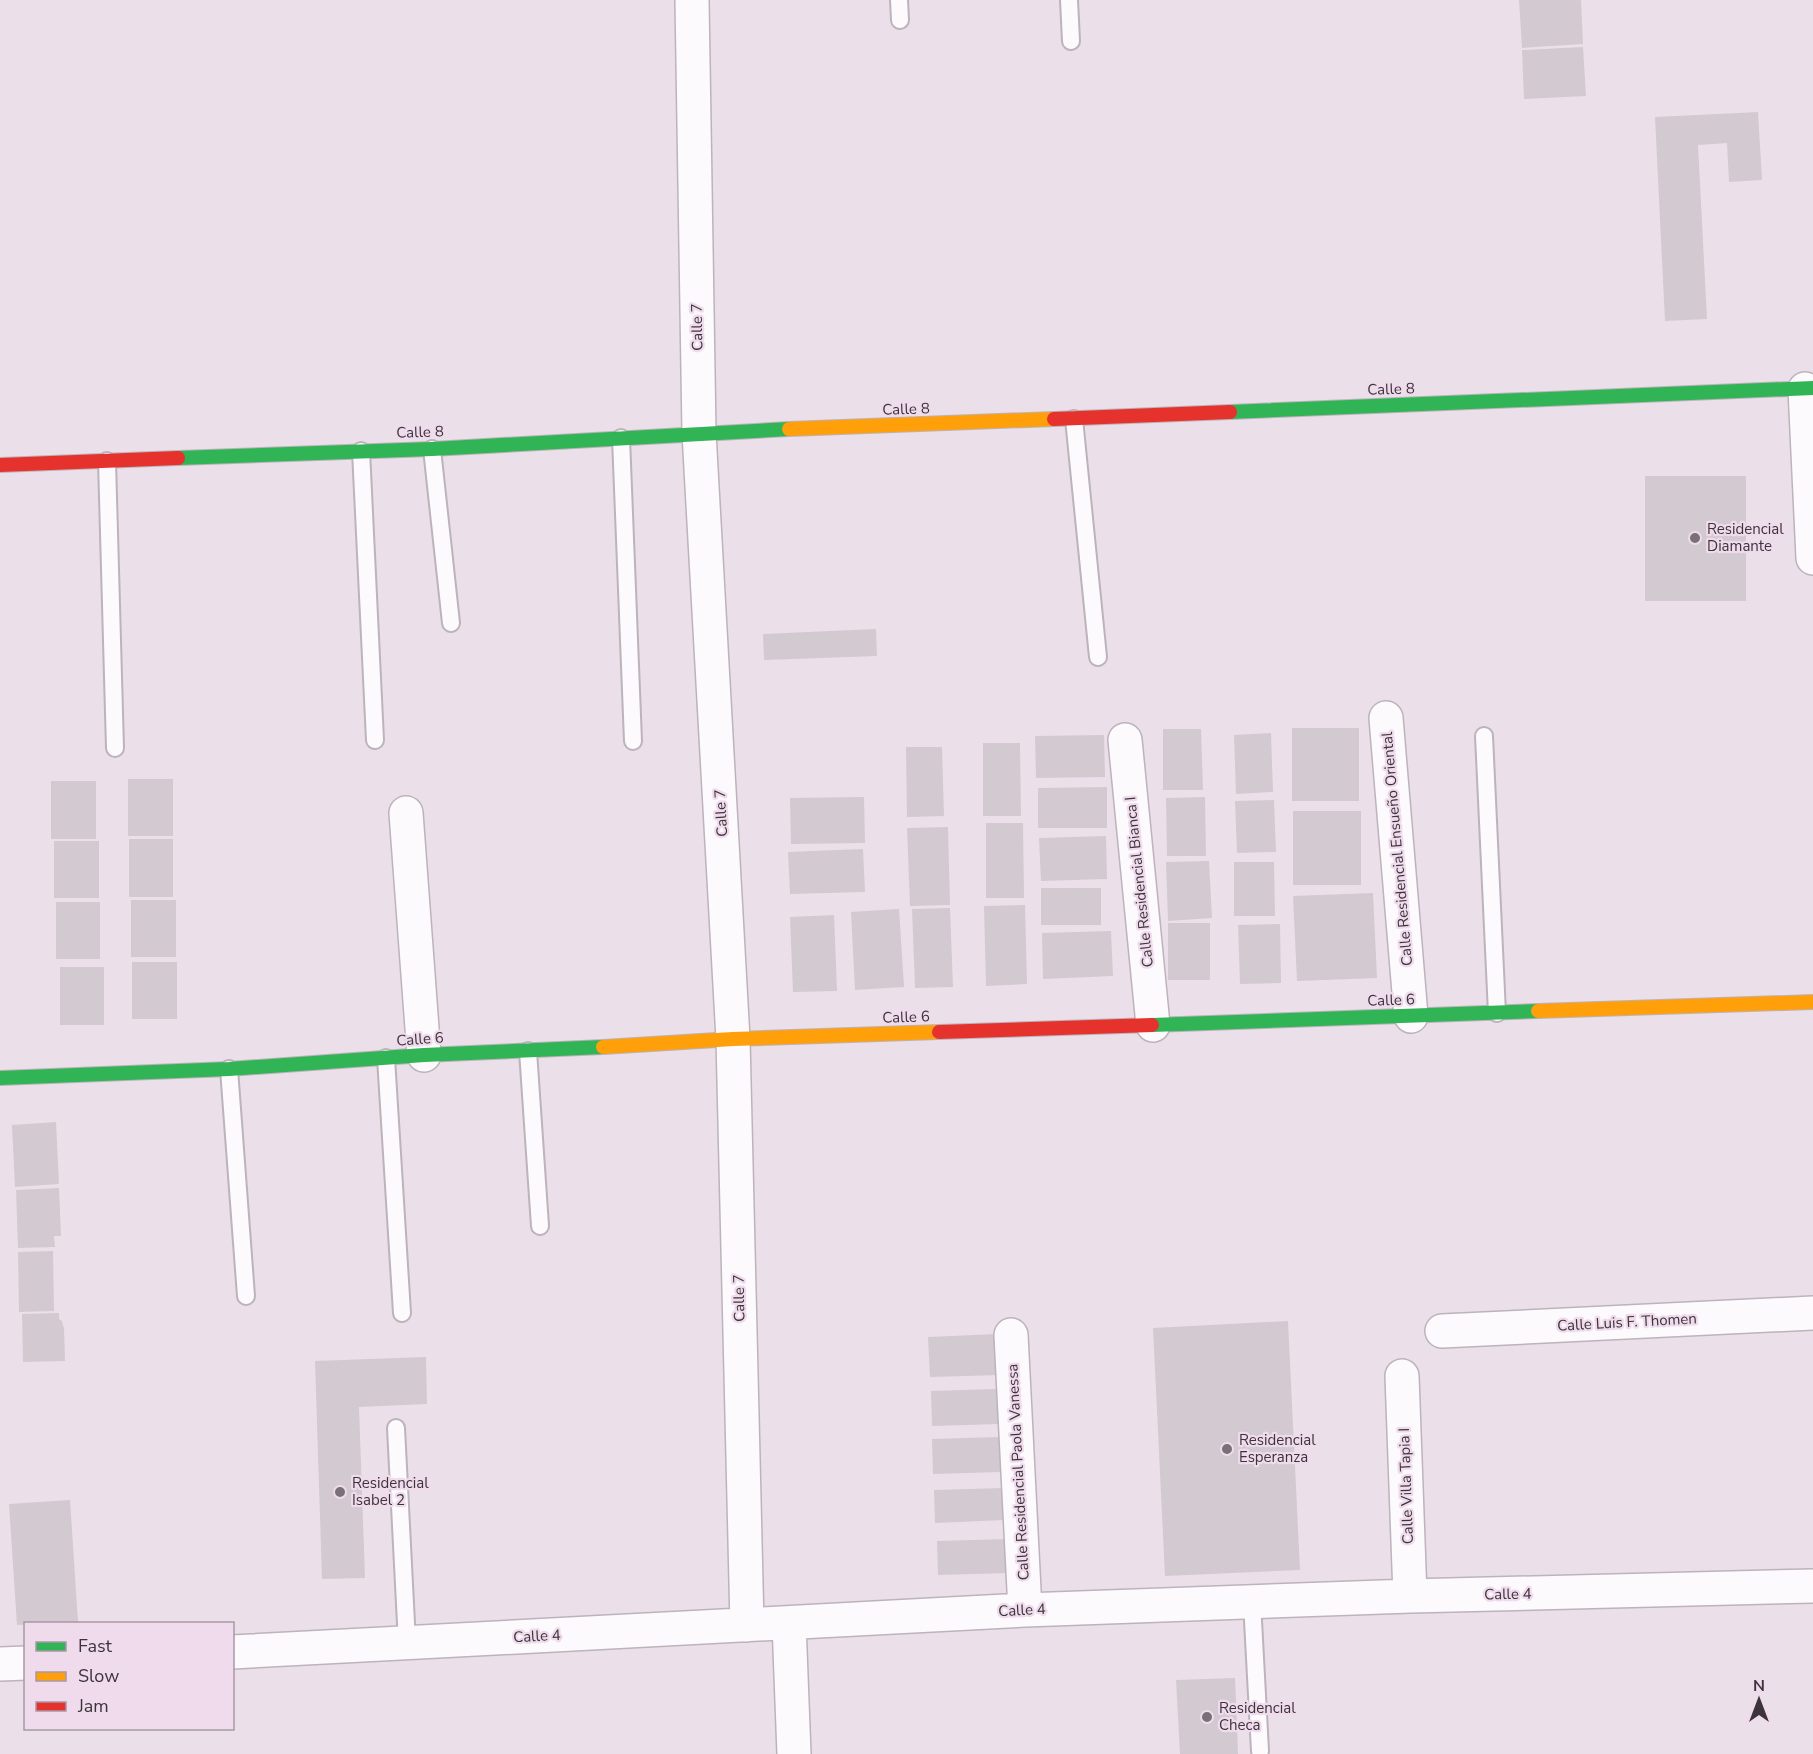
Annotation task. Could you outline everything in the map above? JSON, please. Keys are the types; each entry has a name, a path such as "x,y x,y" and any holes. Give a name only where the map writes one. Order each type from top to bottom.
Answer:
{"street":[{"name":"Calle 7","path":"692,0 699,433 733,1039 747,1626"},
{"name":"Calle 8","path":"0,465 432,449 699,433 1809,389"},
{"path":"1809,389 1813,558"},
{"name":"Calle Residencial Ensueño Oriental","path":"1386,718 1411,1016"},
{"name":"Calle Residencial Bianca I","path":"1125,740 1153,1025"},
{"path":"406,813 424,1054"},
{"name":"Calle 6","path":"0,1078 229,1069 424,1054 528,1051 733,1039 1813,1002"},
{"name":"Calle Luis F. Thomen","path":"1442,1331 1813,1313"},
{"name":"Calle Residencial Paola Vanessa","path":"1011,1335 1025,1610"},
{"name":"Calle Villa Tapia I","path":"1402,1376 1410,1596"},
{"name":"Calle 4","path":"234,1652 1025,1610 1410,1596 1813,1586"},
{"path":"789,1623 794,1754"},
{"path":"0,1664 24,1663"}],"lane":[{"path":"899,0 900,20"},
{"path":"1069,0 1071,41"},
{"path":"1074,419 1098,657"},
{"path":"621,438 633,741"},
{"path":"432,449 451,623"},
{"path":"361,451 375,740"},
{"path":"107,461 115,748"},
{"path":"1484,736 1497,1013"},
{"path":"528,1051 540,1226"},
{"path":"386,1058 402,1313"},
{"path":"229,1069 246,1296"},
{"path":"396,1428 407,1643"},
{"path":"1251,1602 1260,1751"}],"building":[{"path":"1519,0 1581,0 1583,44 1522,48"},
{"path":"1583,47 1586,96 1524,99 1522,50"},
{"path":"1758,112 1762,180 1729,182 1727,143 1698,145 1707,319 1665,321 1655,117"},
{"name":"Residencial Diamante","path":"1645,476 1746,476 1746,601 1645,601"},
{"path":"876,629 877,656 764,660 763,634"},
{"path":"1292,728 1359,728 1359,801 1292,801"},
{"path":"1163,729 1201,729 1203,790 1163,790"},
{"path":"1271,733 1273,792 1236,794 1234,735"},
{"path":"1104,735 1105,777 1036,778 1035,736"},
{"path":"983,743 1020,743 1021,816 983,816"},
{"path":"906,747 942,747 944,816 907,817"},
{"path":"128,779 173,779 173,836 128,836"},
{"path":"51,781 96,781 96,839 51,839"},
{"path":"1107,787 1107,828 1038,828 1038,788"},
{"path":"864,797 865,843 791,844 790,798"},
{"path":"1205,797 1206,856 1167,856 1166,798"},
{"path":"1274,800 1276,852 1237,853 1235,801"},
{"path":"1293,811 1361,811 1361,885 1293,885"},
{"path":"986,823 1023,823 1024,898 986,898"},
{"path":"948,827 950,905 910,906 907,828"},
{"path":"1106,836 1107,879 1041,881 1039,838"},
{"path":"129,839 173,839 173,897 129,897"},
{"path":"54,841 99,841 99,898 54,898"},
{"path":"863,849 865,892 790,894 788,852"},
{"path":"1209,861 1212,918 1168,921 1166,862"},
{"path":"1234,862 1274,862 1275,916 1234,916"},
{"path":"1041,888 1101,888 1101,925 1041,925"},
{"path":"1373,893 1377,978 1297,981 1293,896"},
{"path":"131,900 176,900 176,957 131,957"},
{"path":"56,902 100,902 100,959 56,959"},
{"path":"1025,905 1027,984 986,986 984,906"},
{"path":"950,908 953,987 915,988 912,909"},
{"path":"899,909 904,987 855,990 851,912"},
{"path":"834,915 837,991 793,992 790,917"},
{"path":"1168,923 1210,923 1210,980 1168,980"},
{"path":"1280,924 1281,983 1240,984 1238,925"},
{"path":"1111,931 1113,976 1043,979 1042,933"},
{"path":"132,962 177,962 177,1019 132,1019"},
{"path":"60,967 104,967 104,1025 60,1025"},
{"path":"56,1122 59,1184 15,1187 12,1125"},
{"path":"59,1188 61,1236 54,1236 55,1247 18,1248 16,1190"},
{"path":"53,1251 54,1311 19,1312 18,1252"},
{"path":"59,1313 64,1329 65,1361 23,1362 22,1314"},
{"name":"Residencial Esperanza","path":"1288,1321 1300,1570 1165,1576 1153,1328"},
{"path":"998,1334 1000,1375 930,1377 928,1337"},
{"name":"Residencial Isabel 2","path":"426,1357 427,1404 359,1407 365,1578 322,1579 315,1361"},
{"path":"996,1389 998,1424 932,1426 931,1391"},
{"path":"999,1437 1001,1472 933,1474 932,1439"},
{"path":"1004,1488 1005,1520 935,1523 934,1490"},
{"path":"70,1500 78,1622 24,1622 24,1625 17,1625 9,1504"},
{"path":"1008,1539 1009,1573 938,1575 937,1541"},
{"name":"Residencial Checa","path":"1235,1678 1238,1754 1180,1754 1176,1680"}],"traffic: fast":[{"path":"1230,412 1813,388"},
{"path":"178,458 432,449 789,429"},
{"path":"1152,1025 1538,1011"},
{"path":"0,1078 229,1069 424,1055 603,1047"}],"traffic: slow":[{"path":"789,429 1054,419"},
{"path":"1538,1011 1813,1002"},
{"path":"603,1047 733,1039 939,1032"}],"traffic: jam":[{"path":"1054,419 1230,412"},
{"path":"0,465 178,458"},
{"path":"939,1032 1152,1025"}],"place":[{"name":"Residencial Diamante","path":"1695,538"},
{"name":"Residencial Esperanza","path":"1227,1449"},
{"name":"Residencial Isabel 2","path":"340,1492"},
{"name":"Residencial Checa","path":"1207,1717"}]}
